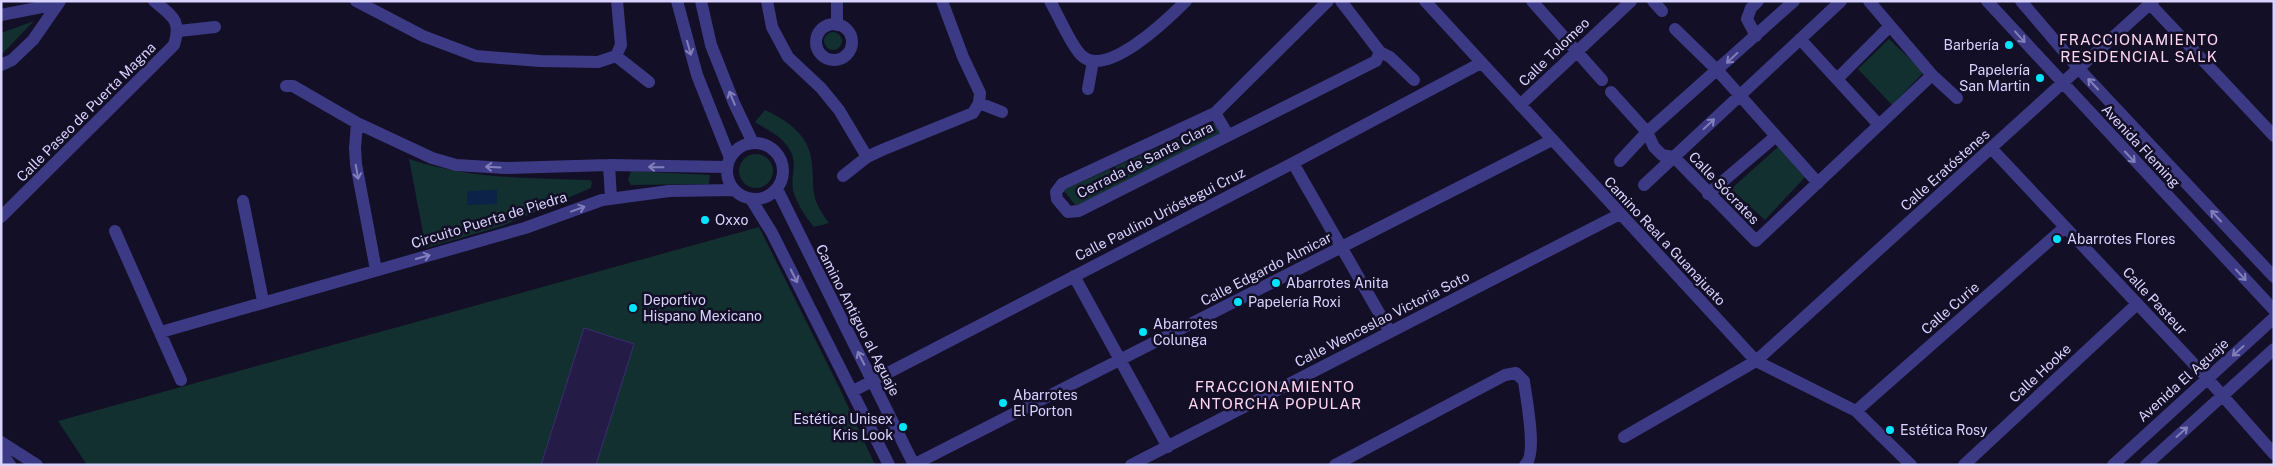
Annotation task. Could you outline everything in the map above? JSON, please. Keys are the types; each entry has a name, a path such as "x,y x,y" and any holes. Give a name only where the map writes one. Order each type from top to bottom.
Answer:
{"street":[{"path":"154,1 175,19 179,31 215,27"},
{"path":"356,1 424,36 476,56 540,61 598,62 616,56 621,45 617,1"},
{"path":"677,1 697,75 728,162 729,183 734,190 751,199 772,233 889,465"},
{"path":"701,1 711,45 734,103 753,143"},
{"path":"767,1 772,27 788,57 821,88 840,110 867,157"},
{"path":"837,1 837,25"},
{"path":"843,176 867,157 973,113 979,104 980,93 963,57 942,1"},
{"path":"1050,1 1081,56 1093,61 1107,60 1150,36 1186,1"},
{"name":"Cerrada de Santa Clara","path":"1328,1 1215,113 1062,184 1056,192 1057,199 1068,212 1079,211 1376,61 1380,52"},
{"path":"1341,1 1380,52 1390,57 1414,80"},
{"name":"Camino Real a Guanajuato","path":"1425,1 1756,361 1856,411 1911,465"},
{"path":"1532,1 1602,80"},
{"name":"Calle Tolomeo","path":"1520,105 1631,1"},
{"path":"1756,36 1747,20 1751,8 1758,1"},
{"path":"1620,161 1648,132 1794,1"},
{"path":"1644,185 1841,1"},
{"path":"1869,1 1932,75 1957,98"},
{"name":"Avenida Fleming","path":"1987,1 2062,84 2274,310"},
{"name":"Avenida Fleming","path":"2021,1 2079,69 2274,277"},
{"path":"1,14 59,3"},
{"path":"1,65 12,60 33,40 59,3"},
{"path":"2152,3 2274,136"},
{"name":"Calle Eratóstenes","path":"1624,437 1756,361 2152,3"},
{"path":"1836,79 1890,26"},
{"path":"1675,29 1718,71 1818,183 1932,75"},
{"name":"Calle Paseo de Puerta Magna","path":"1,217 174,45 179,31"},
{"path":"1800,40 1879,125"},
{"path":"616,56 649,82"},
{"path":"1088,89 1093,61"},
{"name":"Calle Paulino Urióstegui Cruz","path":"853,391 1293,163 1481,63"},
{"path":"286,86 293,86 357,123 432,158 456,165 505,168 728,162"},
{"name":"Calle Sócrates","path":"1611,92 1648,132 1654,147 1662,155 1674,157 1708,194 1756,241 1818,183"},
{"path":"979,104 1002,112"},
{"path":"1215,113 1228,135"},
{"path":"357,123 354,148 356,164 376,270"},
{"path":"1708,194 1776,136"},
{"name":"Calle Edgardo Almicar","path":"913,465 1552,140"},
{"path":"728,162 736,150 753,143 771,148 782,162 783,172 777,188 761,198 751,199"},
{"name":"Calle Pasteur","path":"1991,148 2207,378 2274,454"},
{"path":"1293,163 1390,332"},
{"path":"609,165 611,198"},
{"name":"Camino Antiguo al Aguaje","path":"777,188 913,465"},
{"name":"Circuito Puerta de Piedra","path":"161,332 262,301 525,228 602,200 668,191 734,190"},
{"path":"242,201 262,301"},
{"name":"Calle Wenceslao Victoria Soto","path":"1131,465 1620,214"},
{"name":"Calle Curie","path":"1856,411 2065,227"},
{"path":"115,230 181,380"},
{"path":"1074,276 1168,446"},
{"name":"Calle Hooke","path":"1964,465 2137,304"},
{"name":"Avenida El Aguaje","path":"2113,465 2274,318"},
{"path":"2146,465 2274,349"},
{"path":"1334,465 1505,375 1516,373 1524,381 1532,450 1525,465"},
{"path":"1,442 36,465"},
{"path":"1,452 10,465"}],"green space":[{"path":"34,21 1,55 1,33"},
{"path":"829,32 837,32 842,37 840,48 829,50 824,45 824,37"},
{"path":"1889,39 1924,72 1892,105 1858,69"},
{"path":"765,110 794,128 809,149 815,198 829,223 814,227 796,200 792,183 794,161 789,149 778,136 755,122"},
{"path":"1213,123 1222,132 1077,207 1063,190"},
{"path":"1779,146 1808,174 1765,220 1731,189"},
{"path":"756,154 763,155 768,159 772,164 772,178 768,183 763,187 756,188 749,187 744,183 740,178 739,171 740,164 744,159 749,155"},
{"path":"409,159 431,166 476,174 521,178 590,180 592,182 591,188 502,226 426,248"},
{"path":"631,171 710,175 709,184 631,185 628,180"},
{"name":"Deportivo Hispano Mexicano","path":"759,227 840,389 875,465 87,465 58,421"}],"water":[{"path":"497,190 497,204 467,205 467,191"}],"building":[{"path":"584,328 634,344 596,465 541,465"}],"place":[{"name":"Barbería","path":"2009,45"},
{"name":"Papelería San Martin","path":"2040,78"},
{"name":"Oxxo","path":"705,220"},
{"name":"Abarrotes Flores","path":"2057,239"},
{"name":"Abarrotes Anita","path":"1276,283"},
{"name":"Papelería Roxi","path":"1238,302"},
{"name":"Deportivo Hispano Mexicano","path":"633,308"},
{"name":"Abarrotes Colunga","path":"1143,332"},
{"name":"Abarrotes El Porton","path":"1003,403"},
{"name":"Estética Unisex Kris Look","path":"903,427"},
{"name":"Estética Rosy","path":"1890,430"}],"district":[{"name":"FRACCIONAMIENTO RESIDENCIAL SALK","path":"2139,48"},
{"name":"FRACCIONAMIENTO ANTORCHA POPULAR","path":"1275,394"}]}
